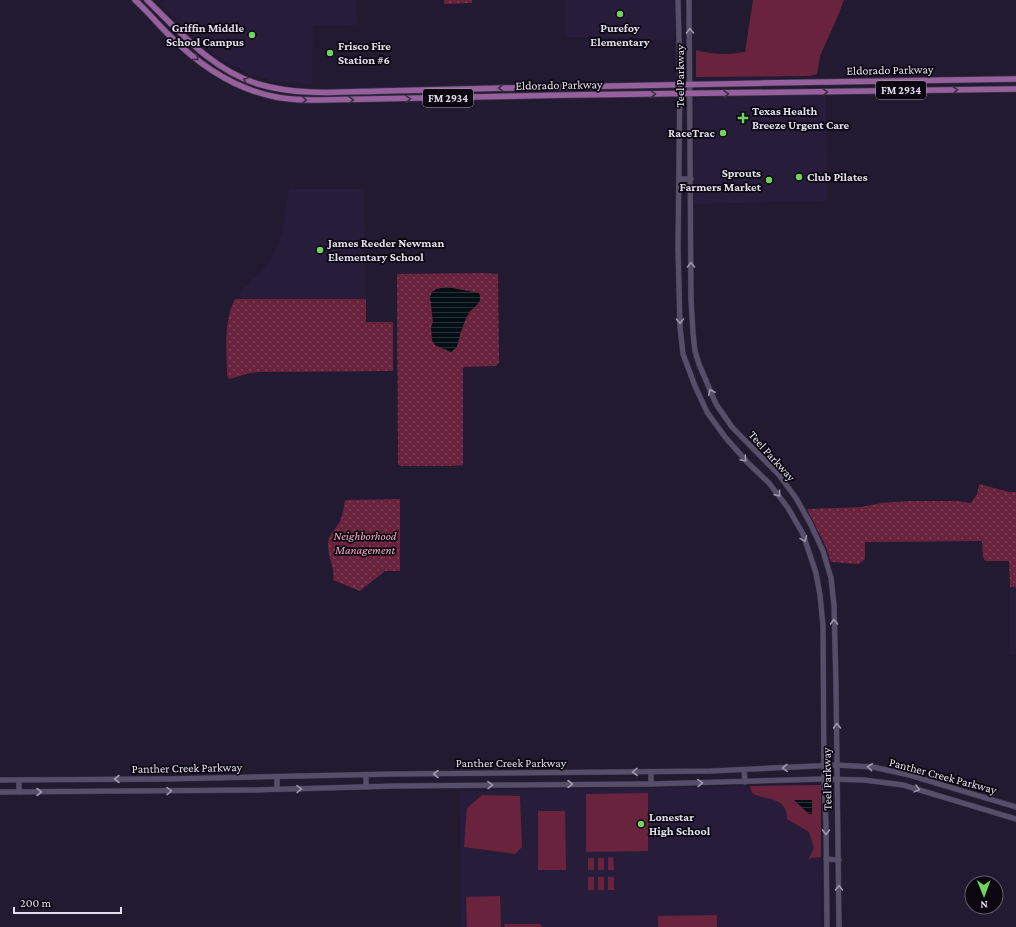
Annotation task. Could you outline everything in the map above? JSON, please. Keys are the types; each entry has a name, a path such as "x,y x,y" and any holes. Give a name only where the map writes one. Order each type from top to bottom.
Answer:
{"main road":[{"name":"Eldorado Parkway","path":"135,0 169,36 191,55 209,69 233,84 276,97 298,100 1016,89"},
{"name":"Eldorado Parkway","path":"147,0 196,48 239,77 277,89 305,92 680,84 1016,80"},
{"path":"678,2 689,3"},
{"name":"Teel Parkway","path":"678,2 680,84 678,243 680,327 683,354 707,412 725,437 769,483 788,508 803,534 816,573 822,615 827,927"},
{"name":"Teel Parkway","path":"689,3 691,299 693,333 699,364 716,404 732,426 779,475 796,498 824,551 831,578 834,605 839,927"},
{"path":"786,83 786,92"},
{"path":"326,92 326,100"},
{"path":"679,179 691,179"},
{"name":"Panther Creek Parkway","path":"0,780 651,772 744,770 837,765 873,767 908,774 1016,807"},
{"path":"744,770 744,782"},
{"path":"651,772 651,784"},
{"path":"366,775 366,787"},
{"path":"277,777 277,789"},
{"name":"Panther Creek Parkway","path":"0,792 651,784 837,779 904,785 1016,819"},
{"path":"19,780 19,792"},
{"path":"826,859 839,860"}],"shaded area":[{"name":"Griffin Middle School Campus","path":"164,0 356,0 357,25 313,26 312,84 273,81 246,73 224,61 202,44 160,4"},
{"name":"Purefoy Elementary","path":"565,0 674,0 675,29 673,40 640,41 639,37 565,37"},
{"path":"826,95 827,201 694,204 694,103 697,98"},
{"name":"James Reeder Newman Elementary School","path":"289,189 364,189 366,299 242,299 240,295 241,290 262,271 279,242 283,230"},
{"path":"447,287 479,293 480,298 480,301 470,311 465,320 457,347 451,352 435,345 432,340 431,327 433,322 430,297 432,292 436,289"},
{"path":"1010,587 1016,587 1016,655 1010,655"},
{"name":"Lonestar High School","path":"821,785 821,927 461,927 460,791"},
{"path":"794,800 812,800 812,814 809,814"}],"green space":[{"path":"444,0 472,0 472,3 444,4"},
{"path":"753,0 844,0 820,56 817,74 810,76 696,77 696,50 720,54 745,52"},
{"path":"397,274 498,274 499,362 496,366 463,368 463,465 401,466 398,464"},
{"path":"235,299 366,299 366,322 393,322 393,371 260,372 250,373 229,379 227,375 227,327 231,308"},
{"path":"979,484 1009,492 1016,492 1016,587 1010,587 1009,561 985,561 983,557 982,541 865,542 865,559 859,564 831,562 826,547 807,509 861,507 882,503 909,501 956,501 971,503 977,494"},
{"name":"Neighborhood Management","path":"400,499 400,571 385,571 360,591 333,580 334,576 328,543 331,534 340,521 345,500"},
{"path":"821,785 821,857 811,858 808,860 814,848 809,832 787,819 784,806 775,800 752,793 750,786"},
{"path":"648,793 648,851 586,852 586,794"},
{"path":"482,795 520,796 522,847 515,854 464,847 467,808"},
{"path":"538,811 565,811 566,870 538,870"},
{"path":"613,857 614,870 608,870 608,858"},
{"path":"588,858 594,858 594,870 588,870"},
{"path":"598,858 604,858 604,870 598,870"},
{"path":"588,877 594,877 594,890 588,890"},
{"path":"598,877 604,877 604,890 598,890"},
{"path":"608,877 614,877 614,890 608,890"},
{"path":"500,896 501,927 467,927 466,897"},
{"path":"717,915 717,927 658,927 658,916"},
{"path":"504,924 540,924 542,927 505,927"}],"place":[{"name":"Purefoy Elementary","path":"620,14"},
{"name":"Griffin Middle School Campus","path":"252,35"},
{"name":"Frisco Fire Station #6","path":"330,53"},
{"name":"Texas Health Breeze Urgent Care","path":"743,118"},
{"name":"RaceTrac","path":"723,133"},
{"name":"Club Pilates","path":"799,177"},
{"name":"Sprouts Farmers Market","path":"769,180"},
{"name":"James Reeder Newman Elementary School","path":"320,250"},
{"name":"Lonestar High School","path":"641,824"}]}
